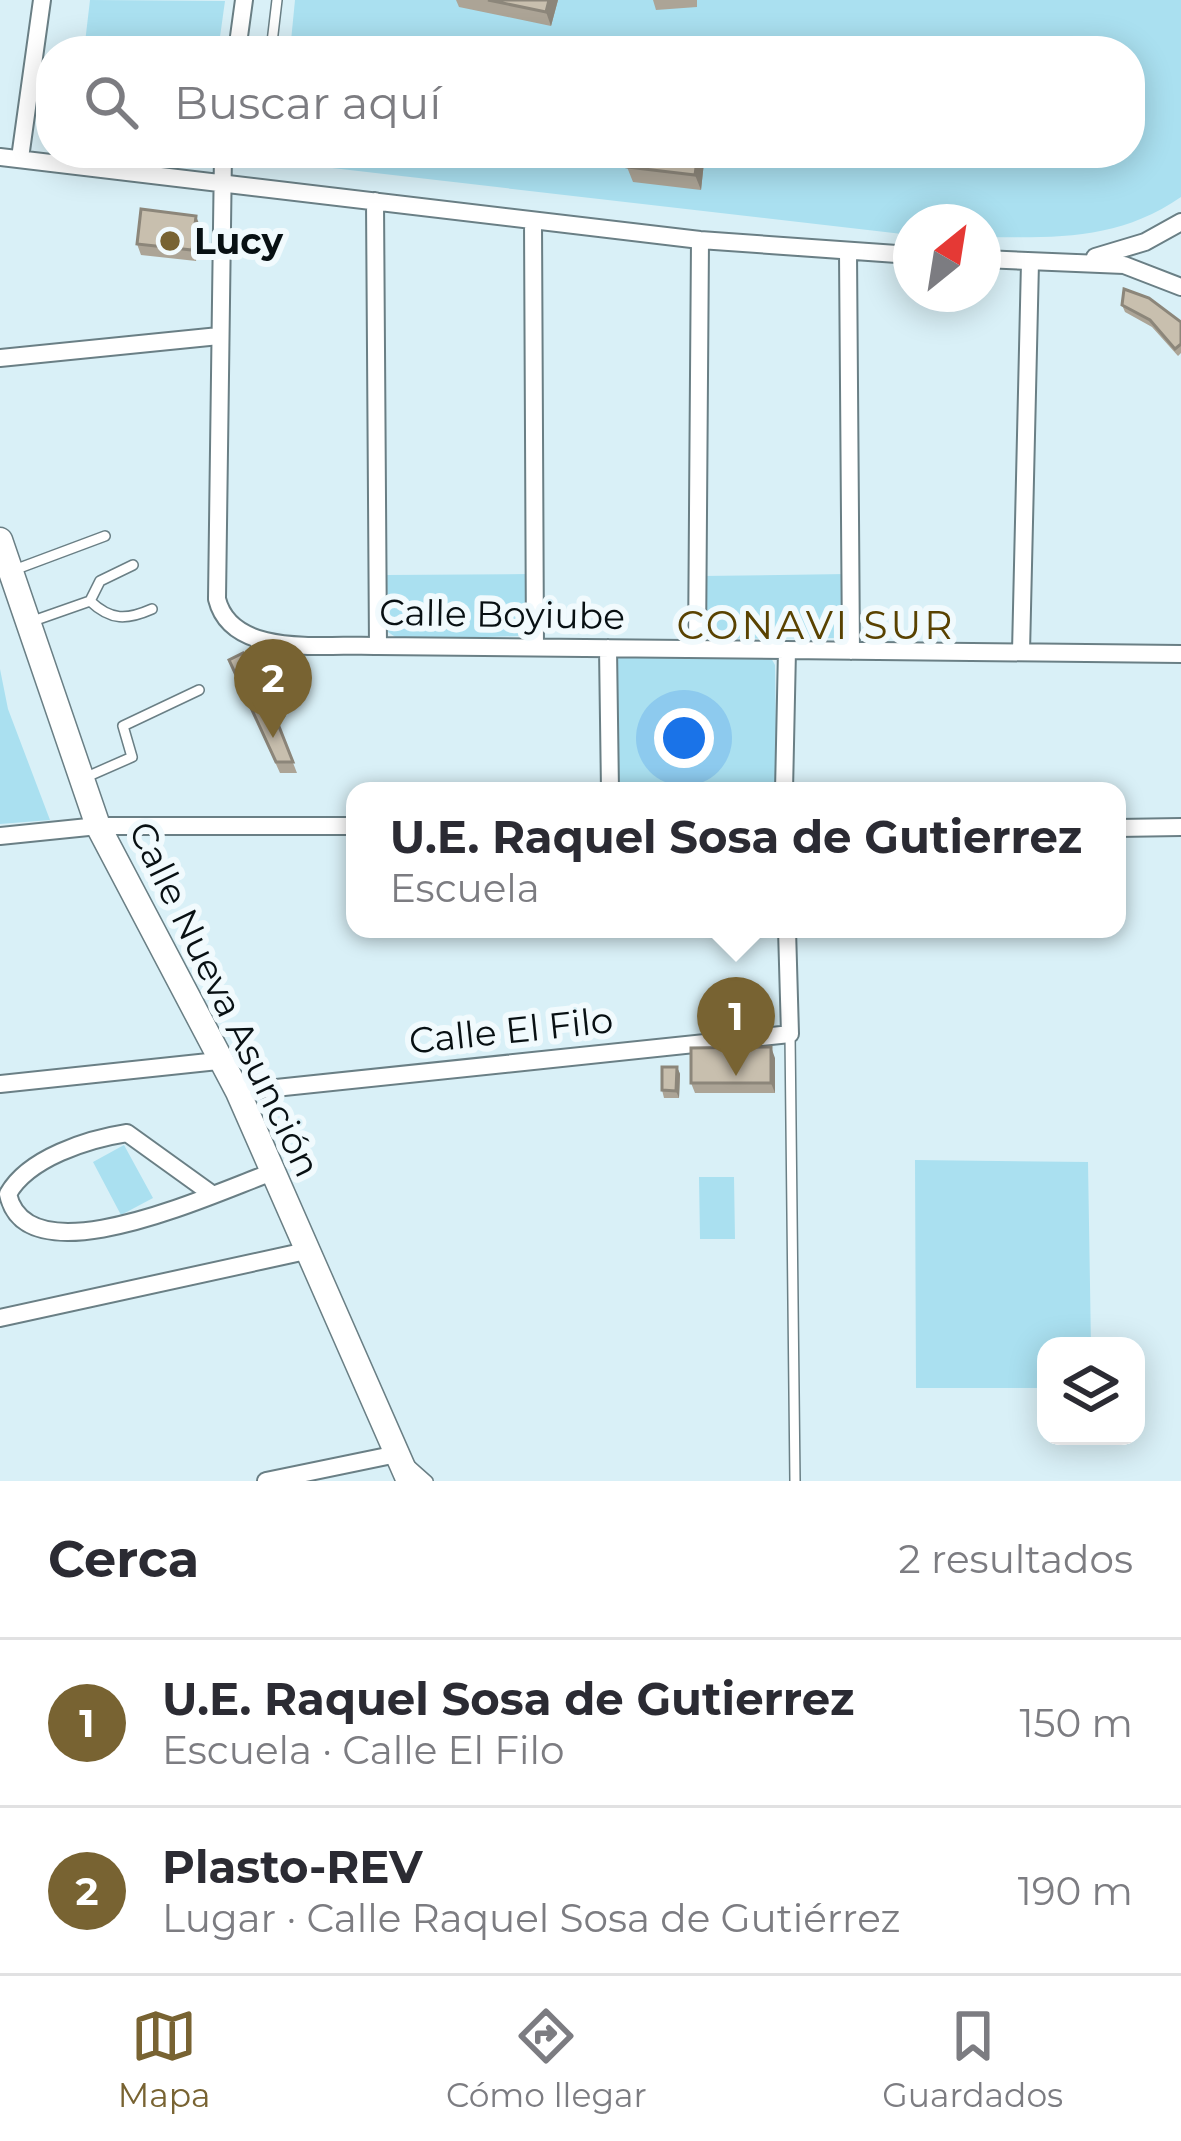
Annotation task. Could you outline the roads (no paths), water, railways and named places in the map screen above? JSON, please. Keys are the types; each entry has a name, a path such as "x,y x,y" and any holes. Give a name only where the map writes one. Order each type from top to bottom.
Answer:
{"street":[{"path":"37,36 42,0"},
{"path":"239,36 244,0"},
{"path":"20,158 36,43"},
{"path":"0,157 36,160"},
{"path":"97,168 700,240 893,255"},
{"path":"221,168 217,599 226,624 254,640"},
{"path":"375,201 378,646"},
{"path":"533,221 535,647"},
{"path":"1083,260 1144,242 1181,222"},
{"path":"697,649 700,240"},
{"path":"848,252 851,651"},
{"path":"1001,261 1124,265 1181,287"},
{"path":"1022,652 1030,262"},
{"path":"0,358 219,336"},
{"name":"Calle Nueva Asunción","path":"0,540 4,572 28,623 98,826 238,1092 409,1481"},
{"name":"Calle Boyiube","path":"254,640 378,646 1181,654"},
{"path":"608,648 610,782"},
{"path":"784,782 787,650"},
{"path":"0,836 98,826 346,826"},
{"path":"1126,827 1181,827"},
{"path":"787,938 790,1034"},
{"name":"Calle El Filo","path":"238,1092 790,1034"},
{"path":"0,1084 218,1061"},
{"path":"208,1192 127,1133 95,1140 36,1166 18,1177 8,1194 12,1212 28,1225 84,1231 122,1227 273,1172"},
{"path":"0,1318 306,1251"},
{"path":"266,1481 397,1454"}],"lane":[{"path":"273,36 277,0"},
{"path":"4,572 104,536"},
{"path":"28,623 90,601 100,581 133,565"},
{"path":"90,601 111,616 129,619 152,609"},
{"path":"254,640 280,714"},
{"path":"82,779 132,757 123,726 199,690"},
{"path":"790,1034 794,1481"},
{"path":"397,1454 428,1481"}],"place":[{"name":"Lucy","path":"170,241"},
{"name":"Plasto-REV","path":"273,738"},
{"name":"U.E. Raquel Sosa de Gutierrez","path":"736,1076"}],"district":[{"name":"CONAVI SUR","path":"816,625"}]}
